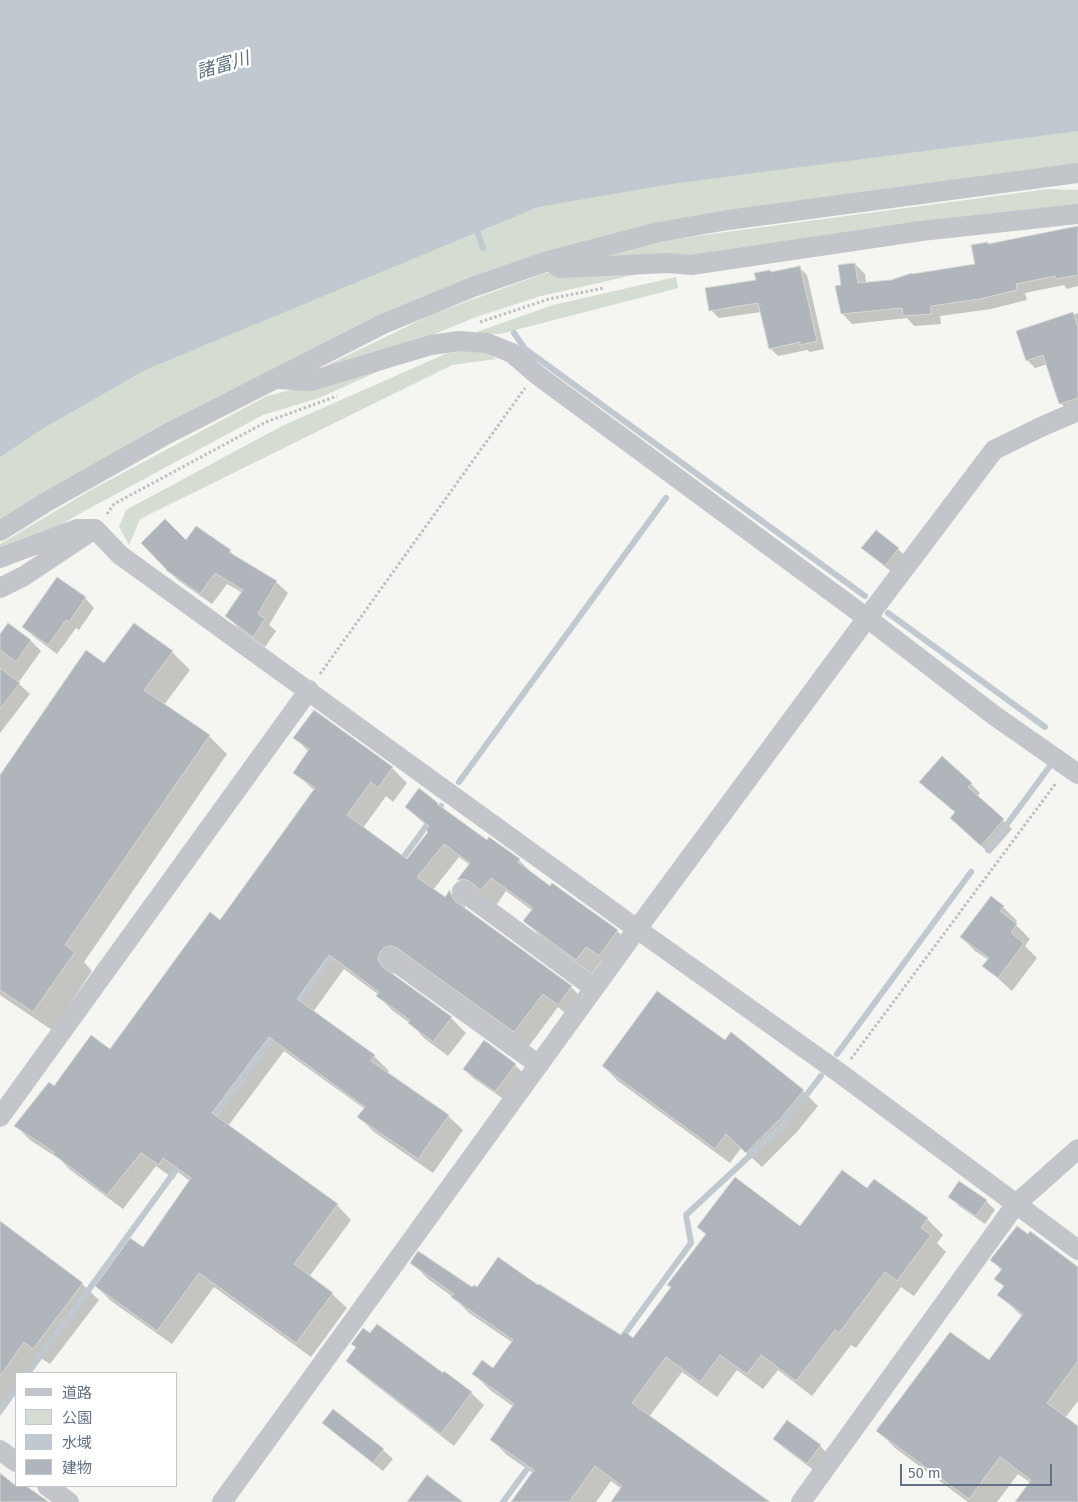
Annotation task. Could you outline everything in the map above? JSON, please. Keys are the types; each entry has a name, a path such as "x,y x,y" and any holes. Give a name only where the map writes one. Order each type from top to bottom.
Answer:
{"street":[{"path":"0,531 48,501 167,434 383,324 548,260 659,232 728,220 1078,173"},
{"path":"1058,176 1078,182"},
{"path":"548,260 561,268 668,263 691,265 920,231 1078,214"},
{"path":"277,379 311,381 432,345 459,341 487,343 512,353 536,374 867,618 995,716 1074,764"},
{"path":"222,1502 637,929 994,450 1078,411"},
{"path":"0,558 77,529 95,529 120,555 840,1074 1078,1250"},
{"path":"0,588 24,576 95,529"},
{"path":"0,1117 309,690"},
{"path":"462,891 594,988"},
{"path":"390,958 539,1065"},
{"path":"801,1502 1016,1204 1078,1149"},
{"path":"0,1450 15,1461"},
{"path":"49,1487 69,1502"}],"path":[{"path":"309,690 536,374"},
{"path":"840,1074 1074,764"}],"green space":[{"path":"1078,103 1078,166 678,219 541,253 0,521 0,416 495,200"},
{"path":"1048,189 1078,190 1078,207 682,257 571,263 674,239"},
{"path":"660,269 541,296 476,317 413,343 315,371 433,314 545,273"},
{"path":"676,277 678,288 500,334 471,334 553,305"},
{"path":"452,351 486,351 496,359 452,365 140,519 129,545 119,527 126,510 282,426"},
{"path":"397,363 319,398 263,415 77,515 37,540 0,553 0,544 89,491 267,396"}],"water":[{"name":"諸富川","path":"0,0 1078,0 1078,131 671,184 538,207 145,370 42,429 0,457"}],"building":[{"path":"1078,226 1078,275 1056,279 1055,276 1016,284 1017,290 980,299 931,306 931,314 903,316 902,308 841,314 835,286 841,285 838,265 855,263 858,283 891,280 912,273 975,264 971,245 988,242 988,244"},
{"path":"800,266 817,341 800,345 800,342 769,349 758,303 709,311 705,288 756,280 754,273 770,270 771,272"},
{"path":"1073,312 1078,327 1078,398 1059,404 1043,355 1026,361 1016,331"},
{"path":"165,519 186,540 196,526 231,550 229,552 277,581 258,614 265,619 253,637 225,616 243,590 215,573 200,594 166,570 141,543"},
{"path":"876,530 899,548 885,566 861,548"},
{"path":"57,577 86,597 69,622 66,620 48,645 22,627"},
{"path":"8,623 31,640 16,662 0,650 0,634"},
{"path":"134,623 173,651 144,690 210,735 65,945 75,952 33,1012 0,990 0,775 86,650 104,663"},
{"path":"0,668 20,683 0,709"},
{"path":"314,710 393,767 378,788 371,782 347,815 407,859 428,832 426,830 429,826 405,807 419,788 437,804 487,840 489,837 520,859 518,862 550,886 552,883 618,930 599,956 586,947 576,960 523,921 533,908 491,878 481,890 469,881 457,880 470,863 444,844 417,877 445,897 450,890 455,901 572,986 558,1005 543,994 514,1032 397,948 385,947 378,957 383,967 452,1017 433,1042 408,1023 410,1020 376,996 379,992 329,955 297,999 375,1055 371,1061 449,1115 418,1159 357,1117 365,1107 269,1037 212,1113 338,1204 294,1264 333,1293 296,1343 199,1273 157,1331 95,1286 130,1238 143,1247 191,1178 163,1158 159,1165 141,1153 107,1195 53,1154 54,1152 14,1126 49,1082 54,1086 91,1035 110,1049 210,912 220,920 315,788 293,773 309,749 293,738"},
{"path":"942,756 972,783 968,787 1004,819 981,846 950,818 955,812 919,782"},
{"path":"991,896 1004,906 1000,911 1017,924 1011,933 1024,943 998,978 982,966 989,958 960,937"},
{"path":"657,991 725,1040 731,1032 804,1090 781,1118 746,1153 726,1134 715,1149 602,1066"},
{"path":"484,1040 516,1064 495,1092 463,1069"},
{"path":"842,1170 867,1188 874,1179 928,1218 921,1228 931,1235 897,1281 885,1272 839,1333 835,1330 796,1381 761,1355 747,1374 720,1355 700,1382 666,1357 632,1403 770,1502 611,1502 622,1486 595,1466 569,1502 511,1502 534,1470 490,1440 514,1404 472,1374 482,1360 493,1368 513,1340 451,1297 454,1294 410,1263 418,1251 472,1287 474,1285 477,1287 498,1257 538,1285 621,1335 624,1331 633,1338 671,1287 667,1285 706,1234 697,1227 735,1177 800,1226"},
{"path":"959,1181 987,1200 976,1216 948,1197"},
{"path":"0,1221 83,1283 33,1349 24,1342 0,1376"},
{"path":"1017,1226 1028,1234 1030,1231 1078,1267 1078,1361 1047,1403 1078,1426 1078,1502 1015,1502 1031,1480 1000,1457 969,1499 876,1431 950,1332 989,1360 1023,1314 997,1295 1004,1286 994,1279 1002,1269 990,1260"},
{"path":"377,1324 472,1392 441,1434 346,1361 356,1347 351,1344 363,1328 370,1333"},
{"path":"333,1409 384,1449 373,1463 322,1423"},
{"path":"787,1420 821,1445 807,1464 773,1439"},
{"path":"0,1473 15,1487 27,1487 49,1502 0,1502"},
{"path":"427,1475 463,1502 407,1502"}],"waterway":[{"path":"475,225 483,248"},
{"path":"514,333 525,349 865,596"},
{"path":"459,782 666,498"},
{"path":"888,613 1045,727"},
{"path":"988,850 1050,766"},
{"path":"400,862 441,806"},
{"path":"837,1054 971,872"},
{"path":"294,1007 335,951"},
{"path":"212,1121 277,1032"},
{"path":"621,1339 691,1243 686,1215 783,1125 821,1076"},
{"path":"29,1372 181,1163"},
{"path":"0,1411 15,1390"},
{"path":"503,1502 533,1461"}]}
